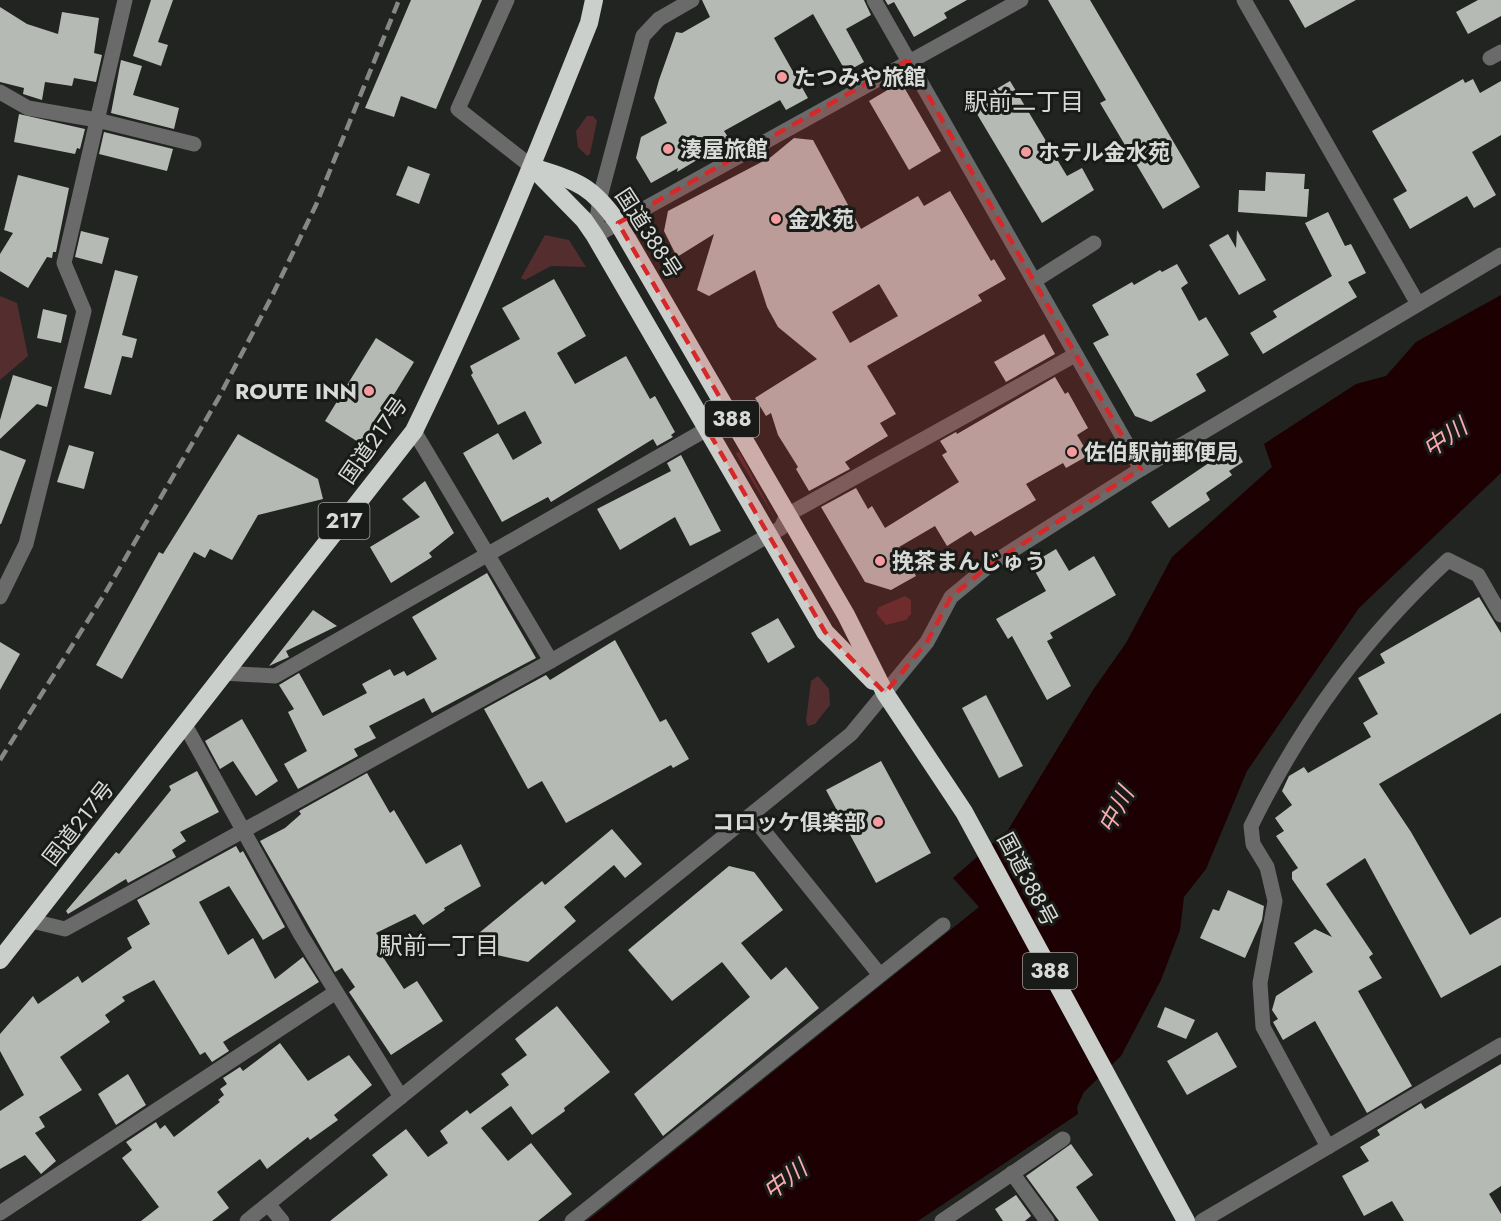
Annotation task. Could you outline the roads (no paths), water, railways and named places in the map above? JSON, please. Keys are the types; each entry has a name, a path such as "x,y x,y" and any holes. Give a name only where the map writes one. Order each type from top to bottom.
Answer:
{"highway":[{"name":"国道217号","path":"0,960 414,431 448,362 532,167 589,23 594,0"},
{"name":"国道388号","path":"532,167 577,181 600,197 618,223 846,615 885,693 959,803 1186,1221"},
{"name":"国道388号","path":"532,167 584,220 595,236 825,632 885,693"}],"street":[{"path":"0,597 26,543 84,311 64,263 125,0"},
{"path":"507,0 458,110 532,167"},
{"path":"595,236 600,197 643,36 659,19 692,0"},
{"path":"874,0 1141,469"},
{"path":"595,236 908,60 930,51 1021,0"},
{"path":"1245,0 1418,304"},
{"path":"0,92 28,108 97,120 194,144"},
{"path":"1034,281 1095,243"},
{"path":"247,1221 851,734 927,642 951,597 991,564 1141,469 1501,255"},
{"path":"32,921 65,929 551,661 781,528 788,515 1075,355"},
{"path":"223,673 275,676 707,429 726,408"},
{"path":"414,431 551,661"},
{"path":"1328,1147 1263,1027 1260,983 1275,901 1267,867 1253,844 1251,826 1292,748 1331,689 1380,627 1448,560 1478,575 1501,615"},
{"path":"185,725 336,992 401,1097"},
{"path":"751,815 880,975"},
{"path":"572,1221 943,925"},
{"path":"0,1213 336,992"},
{"path":"1202,1221 1501,1045"},
{"path":"942,1221 1063,1139"},
{"path":"1012,1173 1047,1221"},
{"path":"268,1204 282,1221"}],"water":[{"name":"中川","path":"1501,295 1501,473 1359,608 1247,771 1206,869 1184,897 1180,930 1161,980 1121,1056 1084,1092 1077,1107 1078,1114 918,1221 587,1221 979,907 953,878 1008,830 1093,690 1126,643 1172,557 1272,467 1264,444 1356,384 1386,376 1416,342"}],"railway":[{"path":"0,760 104,595 218,399 316,205 399,0"}],"place":[{"name":"たつみや旅館","path":"782,77"},
{"name":"湊屋旅館","path":"668,149"},
{"name":"ホテル金水苑","path":"1026,152"},
{"name":"金水苑","path":"776,219"},
{"name":"ROUTE INN","path":"369,391"},
{"name":"佐伯駅前郵便局","path":"1072,452"},
{"name":"挽茶まんじゅう","path":"880,561"},
{"name":"コロッケ俱楽部","path":"878,822"}],"district":[{"name":"駅前二丁目","path":"1024,102"},
{"name":"駅前一丁目","path":"439,946"}]}
